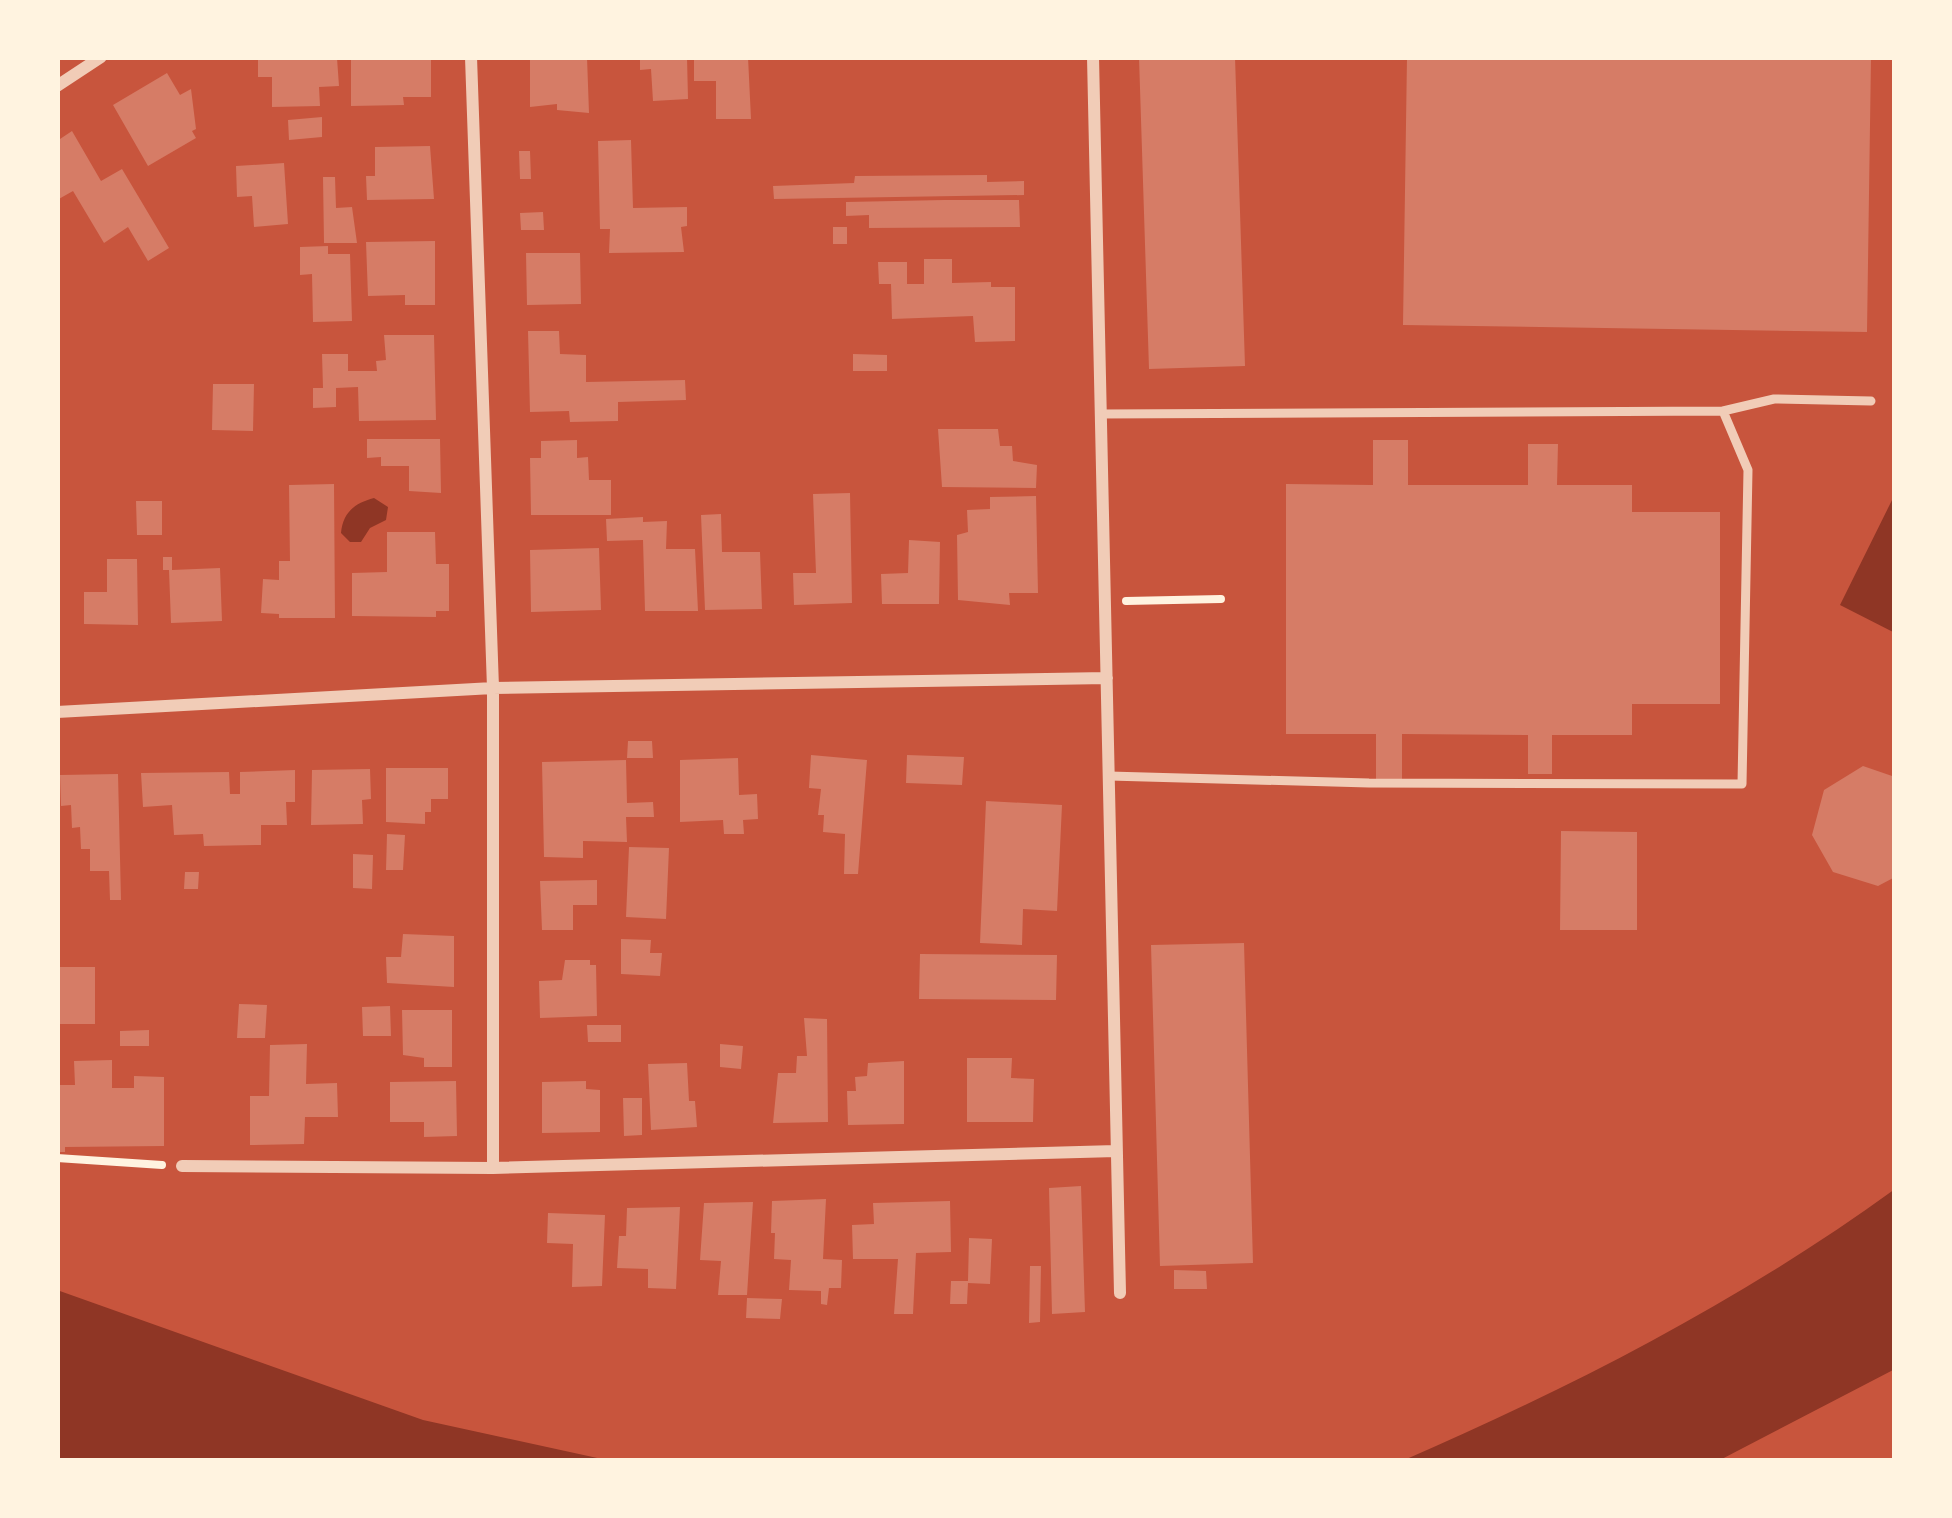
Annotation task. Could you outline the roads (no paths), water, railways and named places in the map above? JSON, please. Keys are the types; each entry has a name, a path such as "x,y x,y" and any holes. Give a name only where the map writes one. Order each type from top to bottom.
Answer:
{"street":[{"path":"57,86 101,57"},
{"path":"471,57 493,688 493,1168"},
{"path":"1093,57 1120,1293"},
{"path":"57,712 493,688 1106,678"},
{"path":"182,1166 493,1168 1117,1151"}],"lane":[{"path":"1101,414 1723,411 1774,399 1871,401"},
{"path":"1109,776 1369,783 1742,784 1748,470 1723,411"}]}
